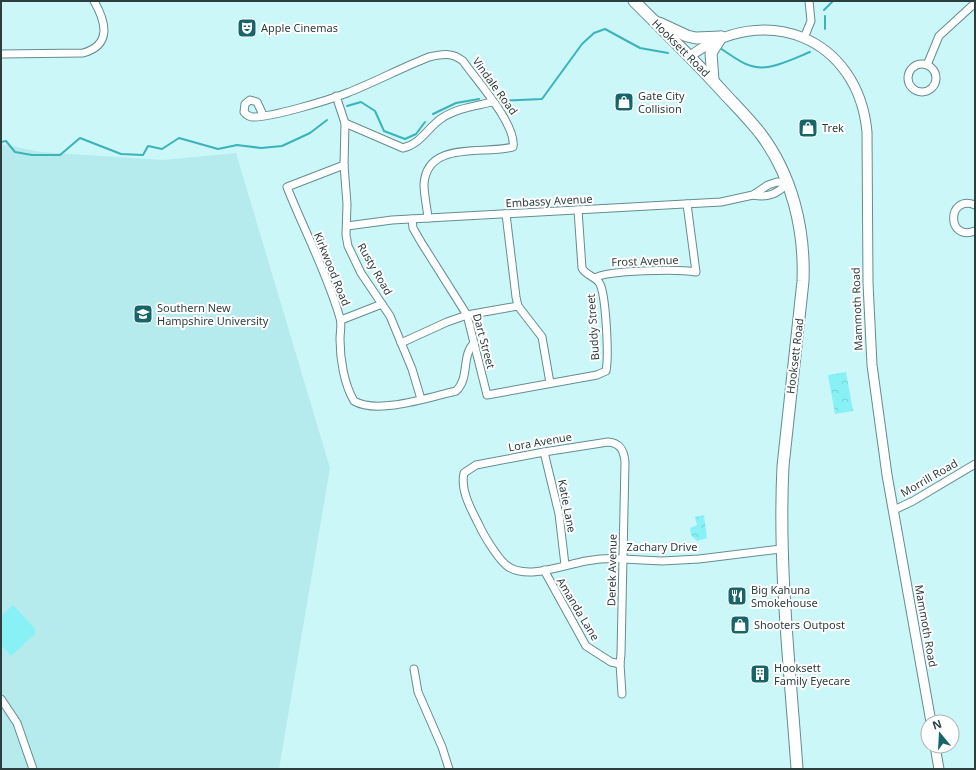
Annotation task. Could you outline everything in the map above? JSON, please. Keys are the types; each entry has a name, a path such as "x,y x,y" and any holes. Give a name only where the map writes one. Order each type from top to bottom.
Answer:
{"main road":[{"name":"Hooksett Road","path":"634,1 713,80 760,133 788,183 799,224 803,267 799,320 783,466 781,549 797,769"},
{"path":"652,19 687,36 696,38 721,37"},
{"name":"Mammoth Road","path":"689,57 721,37 742,31 763,29 784,32 804,38 830,53 846,70 858,92 866,116 868,152 868,283 872,365 877,409 930,714"},
{"path":"713,80 710,61 711,53 721,37"},
{"path":"936,754 939,769"}],"street":[{"path":"1,54 83,53 91,51 102,40 105,25 94,1"},
{"path":"804,38 811,21 810,1"},
{"path":"927,65 935,42 944,30 975,3"},
{"name":"Vindale Road","path":"263,115 336,96 408,65 443,54 458,56 507,121 513,134 513,147 504,150 452,152 438,158 428,170 424,184 428,218"},
{"path":"927,65 936,72 936,84 928,92 917,92 909,84 908,75 916,66 927,65"},
{"name":"Rusty Road","path":"336,96 345,123 344,165 347,226 346,235 351,253 361,273 382,304 401,343 412,369 421,399"},
{"path":"345,123 403,148 411,146 417,142 444,117 457,110 492,102"},
{"name":"Kirkwood Road","path":"344,165 287,187 334,297 341,320 340,338 343,367 348,388 354,401 368,406 383,406 421,399"},
{"name":"Embassy Avenue","path":"347,226 371,222 412,219 688,204 733,200 753,195 768,185 777,182 788,183"},
{"name":"Embassy Avenue","path":"753,195 762,197 769,196 780,192 788,183"},
{"path":"975,205 968,203 962,205 957,209 953,218 956,227 961,231 967,233 975,231"},
{"name":"Frost Avenue","path":"595,278 606,273 696,272 688,204"},
{"name":"Buddy Street","path":"550,384 606,371 607,357 601,285 595,278 586,274 582,268 578,210"},
{"path":"506,214 518,306 542,337 550,384"},
{"name":"Dart Street","path":"412,219 414,228 421,242 467,315 487,395 550,384"},
{"path":"341,320 382,304"},
{"path":"401,343 447,322 467,315 518,306"},
{"path":"421,399 456,391 462,386 468,351 474,343"},
{"name":"Lora Avenue","path":"464,473 476,465 544,452 608,442 615,443 621,448"},
{"name":"Derek Avenue","path":"621,448 625,462 620,664 622,694"},
{"name":"Katie Lane","path":"544,452 559,514 565,565"},
{"name":"Morrill Road","path":"894,510 913,501 975,464"},
{"name":"Zachary Drive","path":"464,473 462,480 465,494 474,515 505,565 512,569 526,572 588,561 623,559 677,560 781,549"},
{"name":"Amanda Lane","path":"544,570 586,646 611,662 620,664"},
{"path":"414,669 418,692 442,747 449,769"},
{"path":"1,698 17,723 33,769"}],"shaded area":[{"name":"Southern New Hampshire University","path":"1,144 41,152 163,160 236,153 330,468 279,769 1,769"}],"green space":[{"path":"846,372 853,411 835,414 828,375"},
{"path":"704,515 707,538 697,541 691,535 690,528 697,525 695,517"},
{"path":"13,605 35,629 35,634 11,656 1,645 1,616"}],"waterway":[{"path":"824,10 833,1"},
{"path":"825,16 825,29"},
{"path":"500,101 542,99 582,44 594,33 605,29 640,48 668,53"},
{"path":"720,48 746,64 756,67 769,67 810,52"},
{"path":"433,114 456,103 479,99"},
{"path":"347,106 361,102 375,111 384,131 405,139 416,134 425,122"},
{"path":"1,142 6,141 15,152 32,155 60,155 80,138 121,154 143,155 148,146 162,149 179,138 218,149 237,145 261,148 282,146 310,133 327,120"}],"place":[{"name":"Apple Cinemas","path":"247,28"},
{"name":"Gate City Collision","path":"624,102"},
{"name":"Trek","path":"808,128"},
{"name":"Southern New Hampshire University","path":"143,314"},
{"name":"Big Kahuna Smokehouse","path":"737,596"},
{"name":"Shooters Outpost","path":"740,625"},
{"name":"Hooksett Family Eyecare","path":"760,674"}]}
